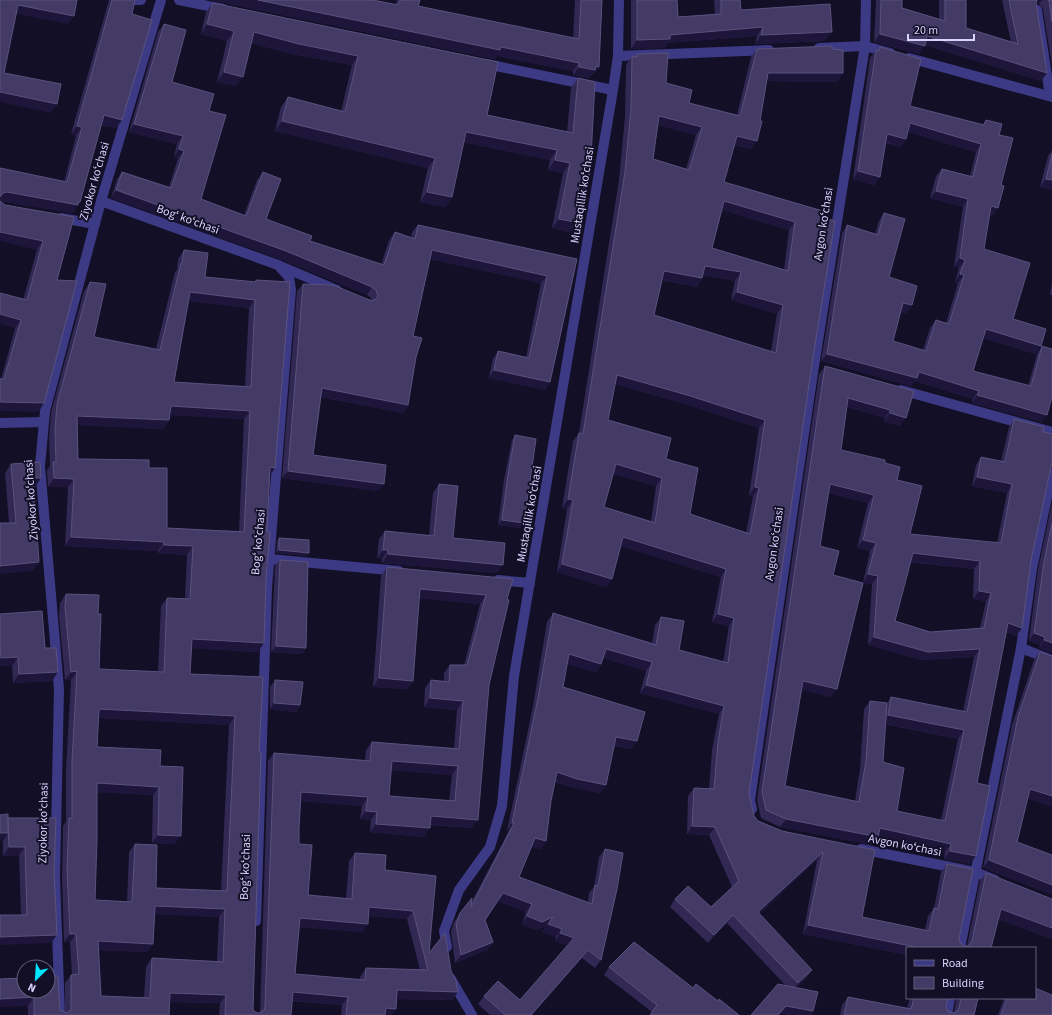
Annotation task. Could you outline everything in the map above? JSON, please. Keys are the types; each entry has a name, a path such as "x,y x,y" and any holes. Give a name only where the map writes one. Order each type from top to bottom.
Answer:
{"street":[{"path":"131,0 141,0"},
{"name":"Ziyokor koʻchasi","path":"60,1015 55,878 59,689 40,466 45,411 94,224 161,0"},
{"path":"180,0 234,11"},
{"name":"Mustaqillik koʻchasi","path":"448,958 444,931 459,890 490,847 502,806 514,676 618,56 619,0"},
{"name":"Avgon koʻchasi","path":"754,818 750,800 818,368 865,46 866,0"},
{"path":"809,49 865,46 1051,97 1038,10"},
{"path":"618,56 777,50"},
{"path":"474,61 613,90"},
{"name":"Bogʻ koʻchasi","path":"101,201 278,265 289,277 291,290 267,596 256,928"},
{"path":"51,216 94,224"},
{"path":"278,265 344,293"},
{"path":"891,388 1052,432"},
{"path":"0,423 44,422"},
{"path":"960,947 1022,648 1032,569 1052,473"},
{"path":"269,559 412,572"},
{"path":"491,579 530,583"},
{"path":"1022,648 1052,660"},
{"name":"Avgon koʻchasi","path":"854,848 975,872 1003,883"},
{"path":"450,972 451,979 472,1015"},
{"path":"947,1015 950,999"}],"building":[{"path":"0,0 77,0 74,16 18,5 4,73 61,84 57,104 0,92"},
{"path":"112,0 135,0 132,14 152,20 122,120 104,115 80,202 78,202 78,205 7,192 3,193 0,197 0,168 67,182 82,127 77,126"},
{"path":"258,0 373,0 398,5 400,0 420,0 418,6 579,39 581,0 602,0 599,67 596,66 595,70 579,67 579,63 501,47 500,50"},
{"path":"637,0 677,0 678,17 721,14 721,0 740,0 741,10 830,4 832,32 761,35 763,27 670,35 670,39 637,40"},
{"path":"881,0 902,0 902,8 945,21 945,0 966,0 966,28 1018,44 1009,0 1037,0 1036,3 1047,73 927,36 925,46 880,34"},
{"path":"1048,0 1052,0 1052,22 1049,1"},
{"path":"213,3 498,62 487,115 573,133 578,78 595,82 591,157 589,167 591,167 580,223 559,219 570,163 555,160 557,150 466,132 452,197 427,192 435,158 282,121 288,97 345,112 358,56 299,44 254,32 243,77 224,72 234,31 207,24"},
{"path":"164,24 186,30 172,82 214,94 209,111 226,115 201,199 246,216 263,172 281,179 266,219 312,236 310,241 384,265 395,232 415,239 418,225 577,259 550,382 494,370 498,351 529,358 547,276 432,250 413,336 422,338 416,357 408,405 322,388 313,455 386,465 384,484 288,471 303,284 333,285 372,301 378,296 376,290 372,287 286,251 116,190 122,172 171,188 184,151 179,149 183,136 134,124"},
{"path":"832,46 832,49 843,50 843,73 768,73 760,121 762,121 757,141 737,136 724,182 826,212 824,218 835,221 813,357 749,793 754,816 758,821 782,831 875,850 862,917 929,931 934,908 938,909 947,864 973,869 959,939 964,946 968,946 972,941 986,873 1052,899 1052,928 1001,909 991,947 915,947 808,925 823,852 758,912 812,970 798,983 733,915 714,935 675,899 688,886 711,907 739,881 715,827 692,826 694,788 714,789 718,742 724,706 646,685 652,662 606,649 601,664 569,654 563,687 645,712 637,741 616,737 606,785 577,779 557,772 551,801 546,841 535,838 519,877 592,904 595,885 598,886 605,849 623,853 617,889 601,960 588,950 531,1015 505,1015 484,996 498,981 520,1000 574,938 560,933 562,929 548,924 553,917 542,922 527,916 532,904 503,893 485,920 493,942 461,955 456,924 460,913 472,898 471,907 514,823 512,823 538,698 553,613 656,645 661,617 684,621 679,650 728,663 734,618 718,614 726,569 623,537 612,579 562,564 573,500 568,499 579,433 583,434 625,172 631,109 632,56 637,57 637,54 668,53 666,83 692,90 689,103 740,116 757,49","holes":["659,116 702,127 689,170 653,159","724,201 795,222 788,271 712,248","705,266 741,272 737,292 783,305 776,353 654,315 664,271 702,278","617,375 687,395 765,420 755,487 759,488 750,534 690,514 698,468 666,459 671,438 608,420","616,464 662,478 655,523 604,507"]},
{"path":"880,47 921,59 910,106 984,125 986,120 1002,124 999,135 1013,138 1001,185 1004,186 998,208 991,206 984,249 1030,263 1013,319 1046,329 1041,346 986,329 973,371 1031,386 1042,346 1052,349 1052,397 1047,415 977,395 979,391 919,372 917,378 827,354 847,225 878,235 884,213 905,219 889,277 917,286 912,305 903,303 893,341 926,351 936,320 949,324 964,275 960,274 965,260 960,258 968,199 936,191 942,169 973,177 981,144 910,123 906,139 887,134 880,177 858,171 876,50 879,51"},
{"path":"1052,154 1052,180 1046,179"},
{"path":"0,201 5,205 74,217 57,280 77,281 44,403 0,402 0,379 4,379 21,320 0,314 0,293 27,300 43,241 0,232"},
{"path":"184,250 208,253 205,277 256,282 256,280 290,282 275,468 270,467 267,532 270,532 266,579 264,643 192,639 190,674 263,677 259,752 261,752 253,1009 255,1012 259,1013 264,1010 265,1007 274,753 370,761 372,742 459,749 463,701 430,698 431,680 449,682 450,665 467,665 486,595 420,589 413,681 379,678 387,567 513,579 507,599 509,600 489,685 478,820 431,816 430,828 376,824 377,812 366,811 368,797 301,792 299,844 312,845 308,895 352,899 355,853 386,855 385,870 436,876 429,953 445,933 451,971 456,981 458,992 397,990 396,1009 386,1008 385,1015 346,1015 348,997 293,992 291,1015 225,1015 226,995 170,993 169,1015 34,1015 34,999 56,999 56,976 58,976 60,1010 66,1013 71,1010 71,975 79,974 76,934 70,934 67,869 69,818 72,818 72,761 77,671 71,672 65,607 66,594 99,595 98,614 101,614 99,669 164,672 167,598 190,599 193,546 164,545 164,542 71,537 74,479 54,478 53,462 56,462 55,430 57,404 90,282 106,284 94,337 160,350","holes":["190,292 255,300 251,387 174,382","171,406 250,411 244,532 167,528 167,468 149,468 149,460 78,459 77,416 169,420","99,709 235,716 227,891 156,888 157,845 135,844 132,902 95,900 97,783 159,787 158,835 181,836 183,767 160,766 161,750 97,747","392,761 458,766 455,801 389,796","155,906 225,909 223,962 152,958 150,998 101,996 98,941 153,944","369,907 413,911 428,970 366,968 365,980 295,974 300,918 368,924"]},
{"path":"825,366 914,391 906,418 890,413 890,410 848,398 841,450 885,460 885,463 900,467 897,480 922,486 910,534 1001,543 1012,484 977,477 981,457 1005,462 1014,419 1044,427 1043,432 1052,434 1052,462 1031,560 1022,628 1008,623 977,783 990,786 976,856 950,851 951,844 880,828 878,837 786,819 766,810 762,792","holes":["830,484 874,495 863,540 876,543 868,574 878,576 874,637 928,652 980,649 967,712 891,697 888,715 964,730 945,821 897,811 904,768 883,762 887,703 870,701 866,761 859,802 785,786 803,681 837,689 863,583 833,575 839,551 820,546","913,553 980,561 979,591 991,593 984,628 930,632 895,621"]},
{"path":"515,435 536,439 524,523 502,520"},
{"path":"40,462 41,478 33,478 39,562 0,566 0,523 16,523 11,464"},
{"path":"439,484 458,486 453,538 505,543 503,565 388,554 388,550 383,550 385,531 434,536"},
{"path":"1052,523 1052,643 1044,640 1045,637 1034,633 1044,562"},
{"path":"279,538 309,540 309,553 279,550"},
{"path":"280,560 308,562 306,648 276,646"},
{"path":"42,611 45,648 56,648 58,672 19,674 18,657 1,658 0,614"},
{"path":"1040,652 1052,656 1052,796 1030,789 1017,842 1052,855 1052,885 989,860 1018,717"},
{"path":"275,680 303,682 300,705 274,703"},
{"path":"8,814 8,833 0,833 0,815"},
{"path":"8,818 56,818 54,870 57,935 0,937 0,915 27,915 25,847 9,847"},
{"path":"634,942 693,988 696,984 718,1001 719,999 739,1015 650,1015 657,1005 609,967"},
{"path":"16,978 16,998 0,999 0,979"},
{"path":"778,984 818,992 813,1011 786,1006 778,1015 751,1015"},
{"path":"1036,988 1052,995 1052,1015 1001,1015 1007,999 1036,999"},
{"path":"848,997 911,1009 914,999 948,999 946,1006 948,1012 955,1013 959,1008 961,999 978,999 974,1015 844,1015"}]}
